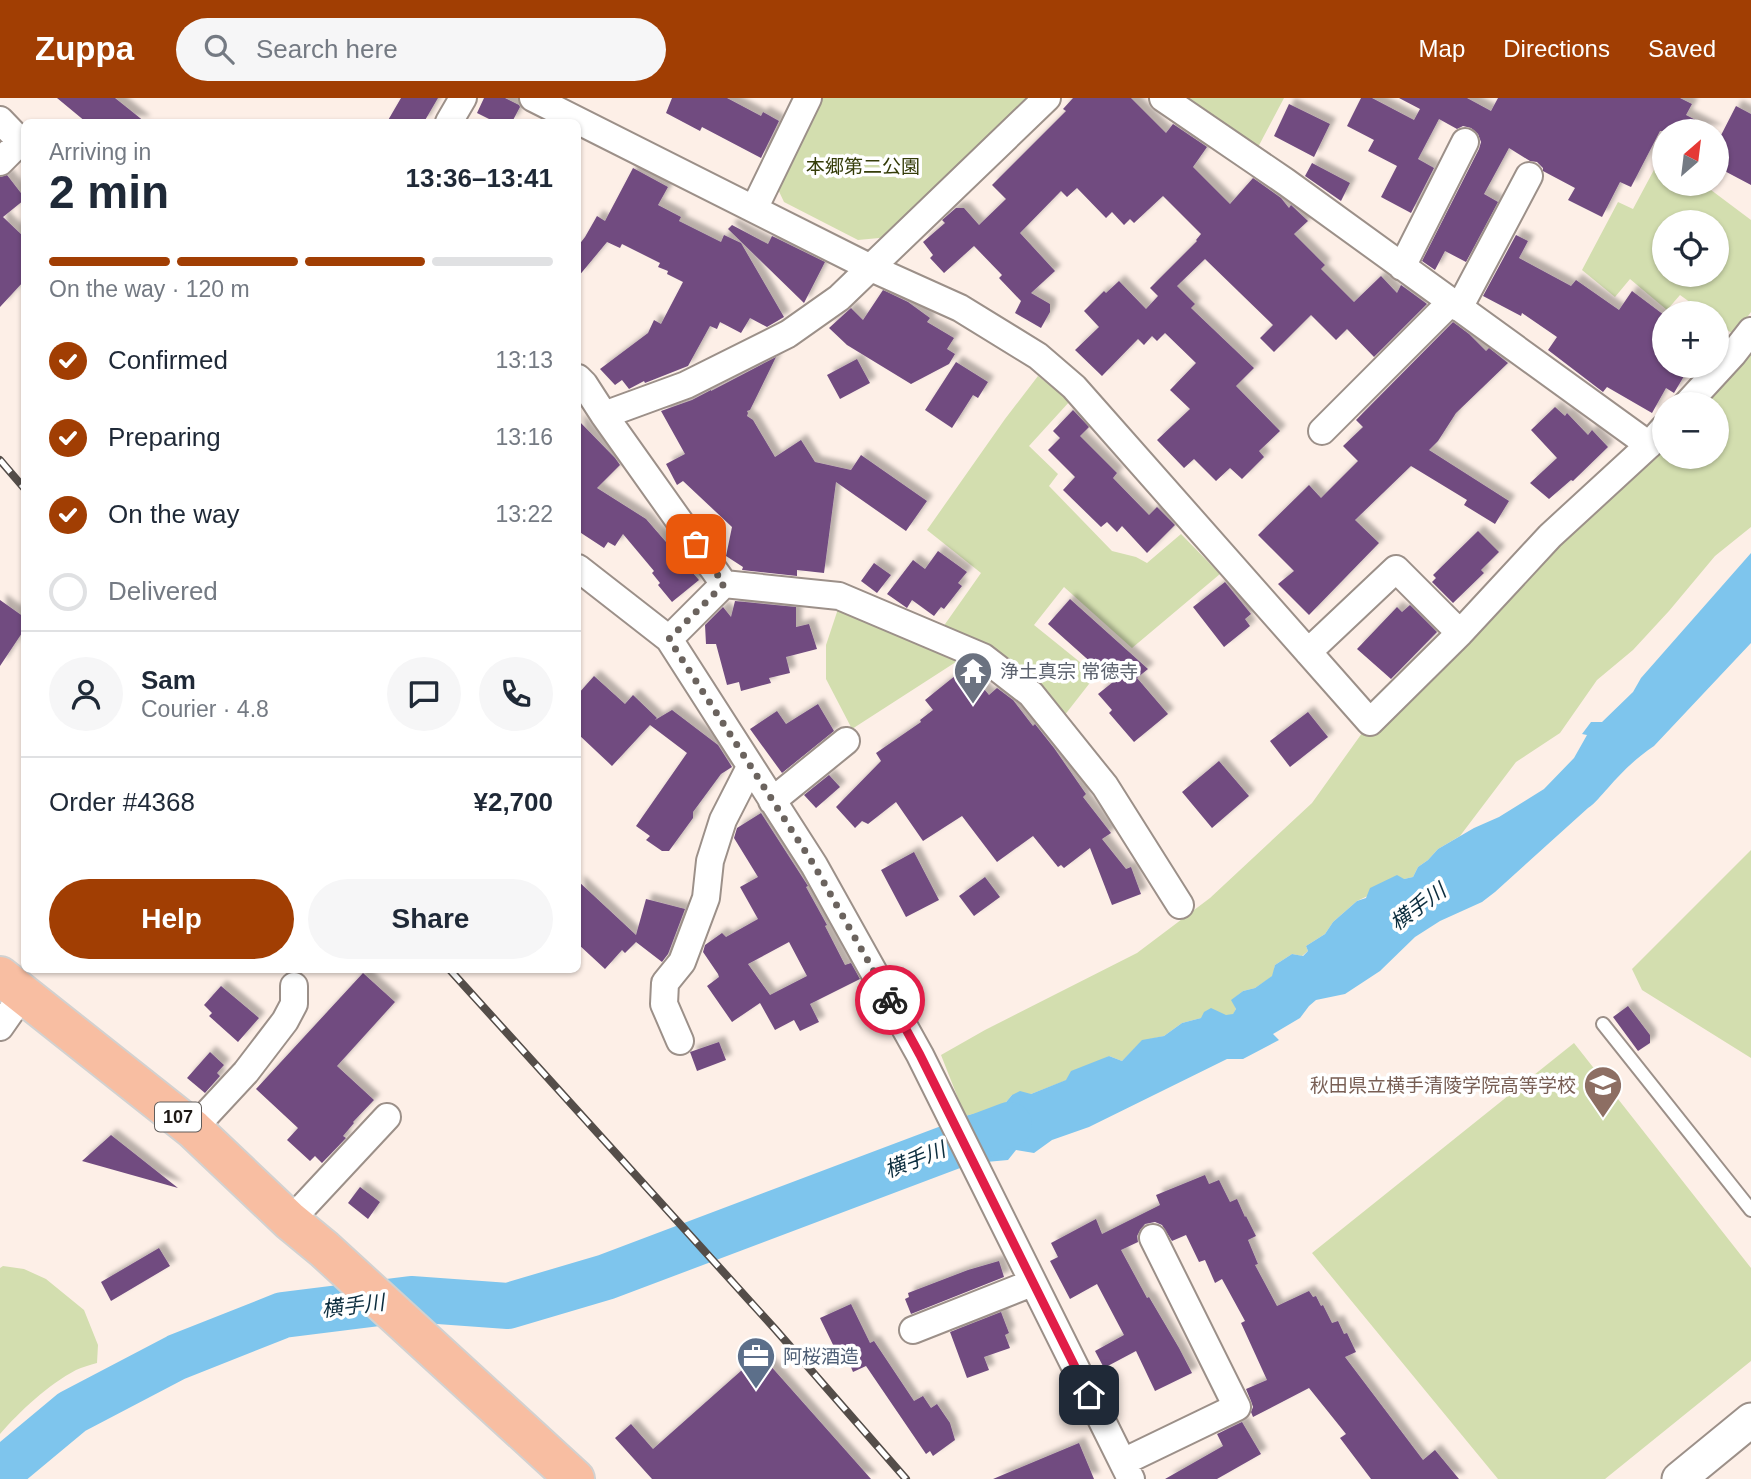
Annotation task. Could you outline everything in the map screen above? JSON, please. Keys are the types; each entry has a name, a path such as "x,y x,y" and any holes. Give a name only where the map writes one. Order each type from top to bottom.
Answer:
{"highway":[{"name":"107","path":"9,989 193,1129 573,1478"}],"street":[{"path":"451,119 463,98"},
{"path":"533,98 575,119"},
{"path":"754,209 808,98"},
{"path":"604,415 686,384 788,334 839,298 1048,98"},
{"path":"1163,98 1286,182 1455,305 1652,434"},
{"path":"0,120 21,141"},
{"path":"581,122 869,267 960,308 1038,356 1074,387 1370,722 1460,633 1550,536 1652,442"},
{"path":"1402,267 1465,142"},
{"path":"0,162 21,145"},
{"path":"1322,431 1455,305 1529,176"},
{"path":"1698,392 1751,331"},
{"path":"581,381 724,584 839,596 983,657 1031,694 1105,786 1180,905"},
{"path":"1308,652 1396,569 1460,633"},
{"path":"581,578 669,639 814,865 920,1055 1127,1471 1237,1407 1153,1238"},
{"path":"669,639 724,584"},
{"path":"772,802 846,741"},
{"path":"680,1041 664,1004 665,983 682,962 706,898 710,861 723,820 750,767"},
{"path":"193,1129 246,1072 285,1021 294,1004 294,986"},
{"path":"0,1027 9,989"},
{"path":"290,1220 387,1117"},
{"path":"913,1330 1032,1283"},
{"path":"1679,1479 1751,1420"}],"lane":[{"path":"1603,1024 1751,1210"}],"green space":[{"name":"本郷第二公園","path":"817,98 1035,98 890,237 858,240 784,202 775,183"},
{"path":"1187,98 1284,98 1256,151"},
{"path":"1652,174 1652,196 1719,196 1751,220 1751,312 1734,335 1729,331 1729,301 1688,301 1680,295 1675,301 1656,301 1630,279 1615,297 1582,270 1618,202 1633,209"},
{"path":"1751,331 1751,527 1715,556 1633,650 1597,680 1560,733 1516,762 1460,836 1438,849 1418,867 1413,877 1357,901 1333,922 1325,934 1306,946 1308,951 1302,956 1292,954 1275,965 1273,976 1255,988 1243,991 1232,1000 1236,1009 1233,1015 1182,1023 1164,1036 1142,1041 1122,1061 1109,1056 1067,1080 1031,1094 1012,1095 1002,1107 965,1116 941,1055 1137,953 1210,898 1312,803 1370,722 1652,440 1652,469 1729,469 1729,392 1698,392 1710,378 1729,378 1729,356"},
{"path":"1038,376 1070,401 1029,446 1058,474 1049,486 1112,551 1136,557 1147,563 1181,534 1220,574 1132,648 1064,587 1034,625 1096,675 1064,716 943,627 981,573 927,530"},
{"path":"839,606 959,660 852,729 826,679 826,645"},
{"path":"1751,850 1751,1058 1642,990 1632,969"},
{"name":"秋田県立横手清陵学院高等学校","path":"1574,1043 1751,1268 1751,1361 1605,1479 1498,1479 1312,1253"},
{"path":"3,1266 24,1269 46,1279 84,1310 98,1345 97,1363 76,1370 55,1383 0,1434 0,1268"}],"water":[{"path":"1751,553 1751,643 1654,746 1641,755 1594,804 1495,892 1482,902 1440,921 1415,937 1380,971 1345,994 1316,1000 1300,1018 1273,1034 1279,1040 1243,1059 1227,1059 1089,1127 1052,1140 1034,1153 1016,1150 1008,1160 986,1162 965,1116 1002,1107 1012,1095 1020,1091 1031,1094 1066,1080 1071,1071 1109,1056 1122,1061 1142,1040 1164,1036 1182,1023 1201,1018 1204,1012 1211,1008 1226,1015 1233,1014 1236,1009 1231,1000 1272,976 1275,965 1292,954 1303,956 1308,951 1306,946 1325,934 1333,922 1357,901 1366,898 1370,888 1397,875 1404,879 1413,877 1418,867 1438,849 1499,817 1544,789 1574,758 1587,735 1582,734 1591,722 1602,722 1633,692 1641,678"}],"building":[{"path":"57,98 115,98 141,119 82,119"},
{"path":"401,98 438,98 426,119 389,119"},
{"path":"484,98 505,98 520,107 514,119 489,119 477,113"},
{"path":"672,98 727,98 761,116 763,112 779,121 761,158 702,127 700,131 666,113"},
{"path":"1073,98 1131,98 1166,133 1173,124 1207,147 1193,167 1230,204 1253,178 1281,198 1289,208 1291,205 1308,221 1294,234 1325,265 1321,269 1354,302 1381,276 1397,293 1401,285 1427,304 1374,357 1347,329 1336,340 1311,315 1274,352 1260,338 1273,325 1205,259 1177,286 1195,304 1191,308 1254,368 1236,386 1280,431 1259,451 1264,457 1242,479 1230,468 1216,481 1194,459 1184,468 1157,440 1190,409 1170,390 1196,363 1165,333 1157,341 1152,336 1144,345 1138,339 1102,376 1075,350 1099,327 1084,311 1104,291 1106,293 1119,281 1146,309 1158,296 1150,288 1201,234 1163,196 1134,223 1130,219 1124,225 1112,212 1106,218 1077,188 1067,197 1061,191 1020,233 1055,271 1031,293 1050,304 1050,312 1041,328 1015,313 1021,301 999,278 1002,275 974,246 944,273 930,258 933,255 923,242 945,223 942,220 956,208 964,208 979,225 1006,199 992,185 1066,111 1063,109"},
{"path":"1361,98 1372,98 1414,120 1420,109 1399,98 1467,98 1491,111 1498,98 1680,98 1692,104 1686,115 1694,119 1652,119 1652,146 1631,187 1620,182 1602,217 1568,200 1575,188 1543,171 1537,162 1530,161 1509,148 1484,194 1498,202 1466,262 1445,251 1435,270 1422,261 1479,149 1481,142 1478,134 1471,128 1463,126 1457,129 1439,119 1418,159 1434,168 1411,213 1381,197 1397,166 1368,151 1374,140 1347,126"},
{"path":"1289,104 1330,124 1314,157 1274,136"},
{"path":"1736,106 1751,114 1751,185 1729,173 1729,120"},
{"path":"1312,163 1350,183 1341,201 1305,176"},
{"path":"633,168 668,187 658,205 681,217 679,221 721,242 724,235 741,243 784,317 767,327 750,318 741,333 720,322 717,329 710,326 688,366 629,389 622,380 615,385 600,369 648,333 654,320 661,324 683,282 658,267 660,263 622,244 620,248 607,242 581,273 581,242 597,216 605,221"},
{"path":"7,175 21,193 21,202 3,217 21,234 21,284 0,307 0,177"},
{"path":"732,225 768,244 772,236 825,262 804,303 728,229"},
{"path":"1516,235 1528,241 1519,258 1571,286 1576,280 1619,310 1632,291 1652,306 1652,378 1683,378 1675,392 1666,388 1664,392 1652,392 1652,413 1607,387 1603,392 1548,350 1557,337 1522,313 1521,316 1483,296"},
{"path":"883,290 908,302 930,318 927,322 954,338 947,349 955,354 949,364 911,384 847,345 829,328 851,308 863,320"},
{"path":"1453,322 1486,351 1489,348 1508,363 1456,413 1429,450 1509,501 1495,524 1464,505 1467,500 1411,466 1355,520 1379,543 1309,615 1278,584 1294,571 1258,535 1309,485 1321,498 1358,461 1343,446 1363,427 1356,420"},
{"path":"776,357 750,410 747,411 747,416 753,420 775,457 801,440 815,462 851,470 861,455 927,501 906,531 836,482 824,573 797,570 797,576 742,570 743,567 726,556 732,527 683,481 677,485 666,464 685,454 661,411 692,400"},
{"path":"857,359 870,383 840,399 827,375"},
{"path":"956,362 988,382 978,398 973,395 952,428 925,410"},
{"path":"1555,407 1565,416 1567,413 1588,435 1592,430 1608,447 1573,481 1549,499 1530,483 1557,458 1531,430"},
{"path":"1073,410 1089,427 1080,436 1117,473 1113,478 1149,515 1157,507 1175,525 1147,553 1122,526 1117,532 1107,522 1101,527 1063,490 1075,477 1048,450 1060,438 1053,431"},
{"path":"581,423 620,465 597,488 646,519 699,580 672,602 658,585 660,583 652,573 654,571 623,534 615,546 608,542 604,548 581,533"},
{"path":"1478,531 1499,552 1481,570 1484,573 1453,603 1432,582 1436,578 1433,575"},
{"path":"938,551 967,572 958,583 962,586 944,609 941,607 934,616 912,600 907,608 887,594 913,560 925,569"},
{"path":"874,563 891,575 877,593 861,581"},
{"path":"1225,582 1251,614 1245,619 1250,626 1224,647 1193,607"},
{"path":"1070,599 1148,669 1137,678 1168,714 1134,742 1109,713 1112,710 1098,694 1113,682 1048,624"},
{"path":"0,600 21,615 21,634 0,666"},
{"path":"735,601 796,607 796,627 809,624 817,649 786,657 790,673 769,678 771,683 741,691 739,682 727,685 716,644 706,644 705,625 723,607 731,617"},
{"path":"1410,605 1437,632 1391,679 1357,649 1397,607 1402,612"},
{"path":"966,667 989,695 997,688 1013,700 1054,748 1086,794 1083,797 1111,833 1102,839 1126,869 1131,867 1141,894 1112,905 1090,848 1064,868 1061,865 1058,867 1033,836 997,862 962,816 923,841 896,802 868,824 862,821 855,828 836,807 881,761 876,753 921,722 920,720 933,710 925,700"},
{"path":"594,676 625,704 633,695 657,718 655,720 672,710 718,745 732,767 721,774 669,851 662,851 646,840 650,836 636,826 687,753 650,725 612,766 581,737 581,691"},
{"path":"818,704 834,731 782,773 750,729 777,711 786,724"},
{"path":"1308,712 1328,737 1290,767 1270,741"},
{"path":"1219,761 1249,796 1212,828 1182,792"},
{"path":"829,775 840,787 816,808 804,795"},
{"path":"761,813 808,886 806,887 845,965 851,963 860,979 810,1004 819,1022 800,1031 794,1020 775,1030 760,1003 732,1022 707,986 719,977 703,952 705,945 722,933 726,937 758,919 740,887 758,877 734,838 737,828","holes":["789,942 807,976 770,995 748,964"]},
{"path":"914,852 939,900 906,917 881,870"},
{"path":"985,877 1000,897 974,916 959,896"},
{"path":"581,884 636,935 646,899 685,909 668,954 662,962 636,942 625,953 622,950 605,969 581,947"},
{"path":"363,973 395,1002 337,1066 374,1100 353,1122 343,1136 346,1138 322,1163 315,1156 310,1161 287,1140 298,1128 256,1089"},
{"path":"221,986 259,1018 238,1042 209,1016 212,1013 204,1005"},
{"path":"1628,1006 1650,1035 1650,1043 1638,1051 1613,1017"},
{"path":"719,1042 726,1060 697,1071 690,1052"},
{"path":"210,1052 224,1065 217,1073 220,1076 205,1093 187,1078"},
{"path":"111,1135 178,1188 82,1161"},
{"path":"1205,1175 1209,1184 1219,1180 1230,1202 1237,1199 1256,1236 1248,1240 1258,1264 1255,1265 1277,1306 1309,1291 1313,1297 1316,1296 1332,1323 1338,1321 1344,1334 1347,1333 1356,1352 1345,1357 1423,1460 1435,1450 1459,1479 1371,1479 1340,1438 1346,1434 1309,1388 1253,1417 1253,1407 1246,1389 1267,1380 1241,1323 1245,1321 1222,1279 1215,1283 1205,1260 1199,1262 1186,1235 1172,1241 1162,1225 1155,1222 1145,1224 1137,1236 1138,1242 1121,1250 1192,1373 1155,1391 1136,1351 1104,1368 1095,1351 1124,1335 1097,1284 1070,1299 1050,1261 1058,1257 1051,1243 1096,1219 1102,1234 1160,1205 1156,1195"},
{"path":"360,1187 380,1202 368,1219 348,1203"},
{"path":"159,1248 170,1266 111,1301 101,1282"},
{"path":"999,1261 1004,1277 911,1314 905,1299 909,1297 908,1293"},
{"path":"851,1304 870,1343 874,1341 914,1401 923,1396 931,1408 937,1404 950,1423 955,1440 933,1456 930,1451 926,1454 866,1366 853,1372 844,1350 837,1353 820,1318"},
{"path":"1001,1312 1009,1333 1005,1335 1010,1348 984,1357 989,1370 967,1378 950,1332"},
{"name":"阿桜酒造","path":"760,1354 871,1479 652,1479 615,1438 631,1424 653,1449"},
{"path":"1242,1422 1261,1454 1217,1479 1165,1479 1223,1446 1217,1434"},
{"path":"1079,1443 1094,1479 993,1479"}],"waterway":[{"name":"横手川","path":"0,1472 72,1412 177,1357 283,1315 411,1299 508,1306 606,1277 1009,1125"}],"railway":[{"path":"0,460 21,484"},
{"path":"453,973 775,1329 906,1479"}],"way so far":[{"path":"696,544 724,584 669,639 814,865 890,1000"}],"place":[{"name":"浄土真宗 常徳寺","path":"973,705"},
{"name":"秋田県立横手清陵学院高等学校","path":"1603,1119"},
{"name":"阿桜酒造","path":"756,1390"}],"route":[{"path":"890,1000 1089,1395"}]}
